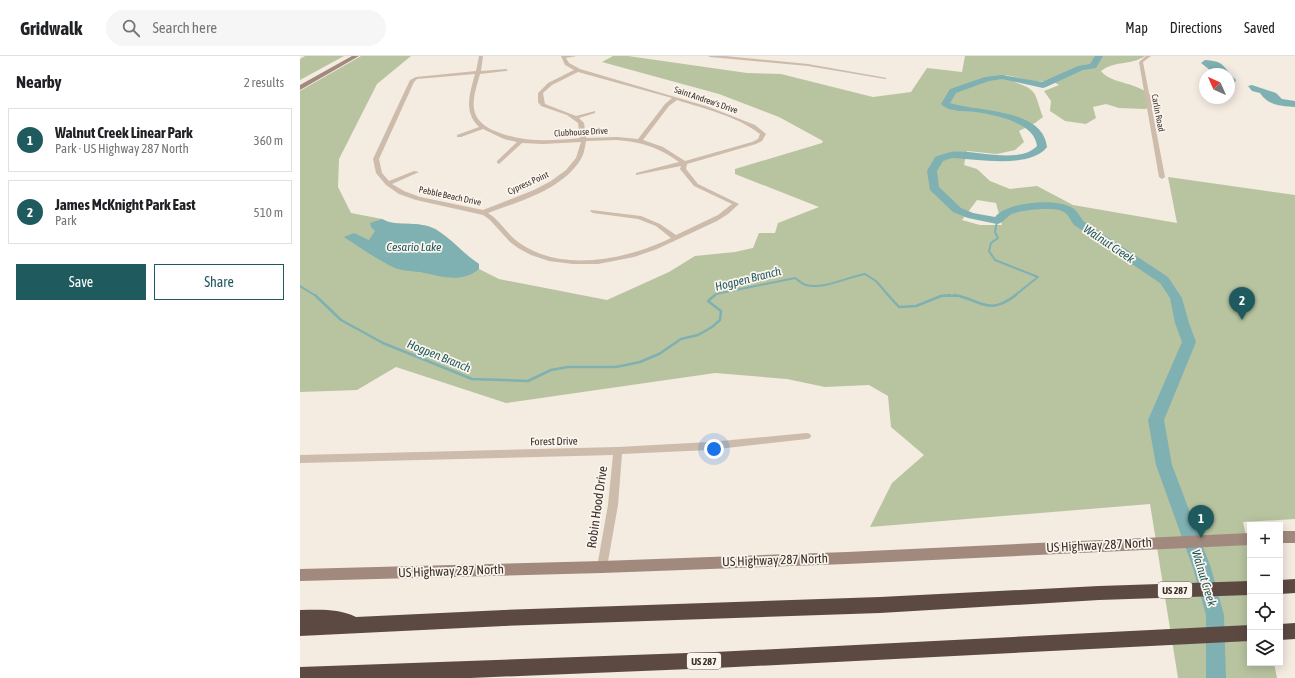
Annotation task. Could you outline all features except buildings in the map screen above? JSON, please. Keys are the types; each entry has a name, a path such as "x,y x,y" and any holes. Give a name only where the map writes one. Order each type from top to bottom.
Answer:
{"highway":[{"name":"US 287","path":"300,628 504,618 880,605 1099,593 1247,588"},
{"path":"300,618 328,617 344,620 354,626"},
{"name":"US 287","path":"300,676 343,676 715,660 1247,633"}],"main road":[{"path":"300,84 350,56"},
{"path":"300,88 356,56"},
{"path":"1283,538 1295,537"},
{"name":"US Highway 287 North","path":"300,575 602,567 847,558 1247,539"}],"street":[{"name":"Clubhouse Drive","path":"481,56 481,66 478,73 471,107 472,115 483,127 500,136 521,141 560,143 583,140 640,140 665,150 684,164 683,169 696,185 736,204"},
{"path":"564,57 575,56"},
{"path":"710,56 808,65 885,78"},
{"name":"Carlin Road","path":"1149,56 1141,62 1162,177"},
{"name":"Saint Andrew's Drive","path":"564,57 569,66 578,70 676,98 737,119 761,131 763,134 760,140 754,143 684,164"},
{"path":"478,73 506,70"},
{"path":"578,70 550,84 540,93 541,102 543,105 574,118 593,112"},
{"name":"Pebble Beach Drive","path":"478,73 422,77 416,78 412,81 376,159 378,174 398,192 411,197 484,212 520,247 538,256 556,260 587,262 611,260 635,255 705,224 731,210 736,204"},
{"path":"640,140 667,104 676,98"},
{"name":"Cypress Point","path":"484,212 557,180 573,168 580,158 583,150 581,123 574,118"},
{"path":"459,136 483,127"},
{"path":"498,162 521,141"},
{"path":"638,174 684,164"},
{"path":"388,183 416,172"},
{"path":"593,211 639,217 658,224 675,238"},
{"name":"Forest Drive","path":"300,459 618,452 709,446 807,436"},
{"name":"Robin Hood Drive","path":"602,567 613,505 618,452"}],"green space":[{"path":"305,56 344,56 300,80 300,59"},
{"path":"361,56 411,56 377,84 339,159 338,187 351,213 382,219 389,223 416,224 436,229 479,264 479,269 499,279 607,300 669,272 695,256 735,252 753,248 759,233 775,233 778,223 819,207 735,174 735,169 822,143 823,141 779,117 719,94 602,62 613,56 628,56 747,73 781,74 873,97 911,92 927,68 962,72 965,56 1145,56 1134,61 1112,65 1101,71 1114,80 1144,90 1161,104 1145,109 1119,108 1106,104 1093,107 1096,118 1086,124 1065,121 1050,111 1051,101 1044,91 1059,85 1050,80 1038,82 1005,75 1011,80 1027,87 1034,93 1043,117 1019,131 1024,142 1015,150 997,154 967,151 964,165 977,169 990,181 1010,189 1037,186 1073,205 1177,223 1168,177 1295,195 1295,519 1243,522 1247,540 1247,666 1275,666 1277,678 1178,678 1150,504 870,527 892,483 924,455 891,427 888,396 869,385 825,387 787,379 715,373 506,403 396,367 357,390 300,392 300,91","holes":["977,200 996,203 1002,225 980,225 962,220"]}],"water":[{"path":"1205,60 1217,62 1226,68 1207,68 1201,63"},
{"path":"1252,85 1276,93 1282,99 1295,101 1295,107 1280,106 1267,101 1260,93 1252,91 1248,86"},
{"name":"Cesario Lake","path":"382,219 394,223 424,225 437,230 479,264 479,269 472,274 458,278 401,270 363,250 344,237 354,233 369,240 375,231 371,227 370,223"}],"waterway":[{"name":"Walnut Creek","path":"1099,56 1093,66 1081,68 1043,85 1002,77 988,79 953,91 945,104 954,107 989,112 1026,124 1033,128 1037,133 1042,147 1037,152 1028,156 1012,158 951,155 939,159 932,171 934,188 957,210 972,216 997,221 1005,213 1020,208 1055,206 1066,209 1071,212 1078,223 1164,280 1176,298 1182,323 1189,342 1156,420 1164,465 1202,568 1215,615 1216,678"},
{"name":"Hogpen Branch","path":"997,221 995,232 998,238 991,243 989,251 995,260 1038,277 1014,296"},
{"name":"Hogpen Branch","path":"715,295 795,278 806,285 820,286 865,274 876,281 889,296"},
{"name":"Hogpen Branch","path":"300,286 316,296"},
{"name":"Hogpen Branch","path":"315,295 341,320 383,343 472,379 528,381 551,370 568,367 616,367 640,362 659,354 681,339 698,335 712,327 720,320 721,311 708,301 715,295"},
{"name":"Hogpen Branch","path":"888,295 899,307 916,306 941,296"},
{"name":"Hogpen Branch","path":"941,296 950,295"},
{"name":"Hogpen Branch","path":"954,295 958,296"},
{"name":"Hogpen Branch","path":"958,296 991,306 998,305 1016,295"},
{"name":"Hogpen Branch","path":"941,296 958,296"}],"place":[{"name":"James McKnight Park East","path":"1242,320"},
{"name":"Walnut Creek Linear Park","path":"1201,538"}]}
